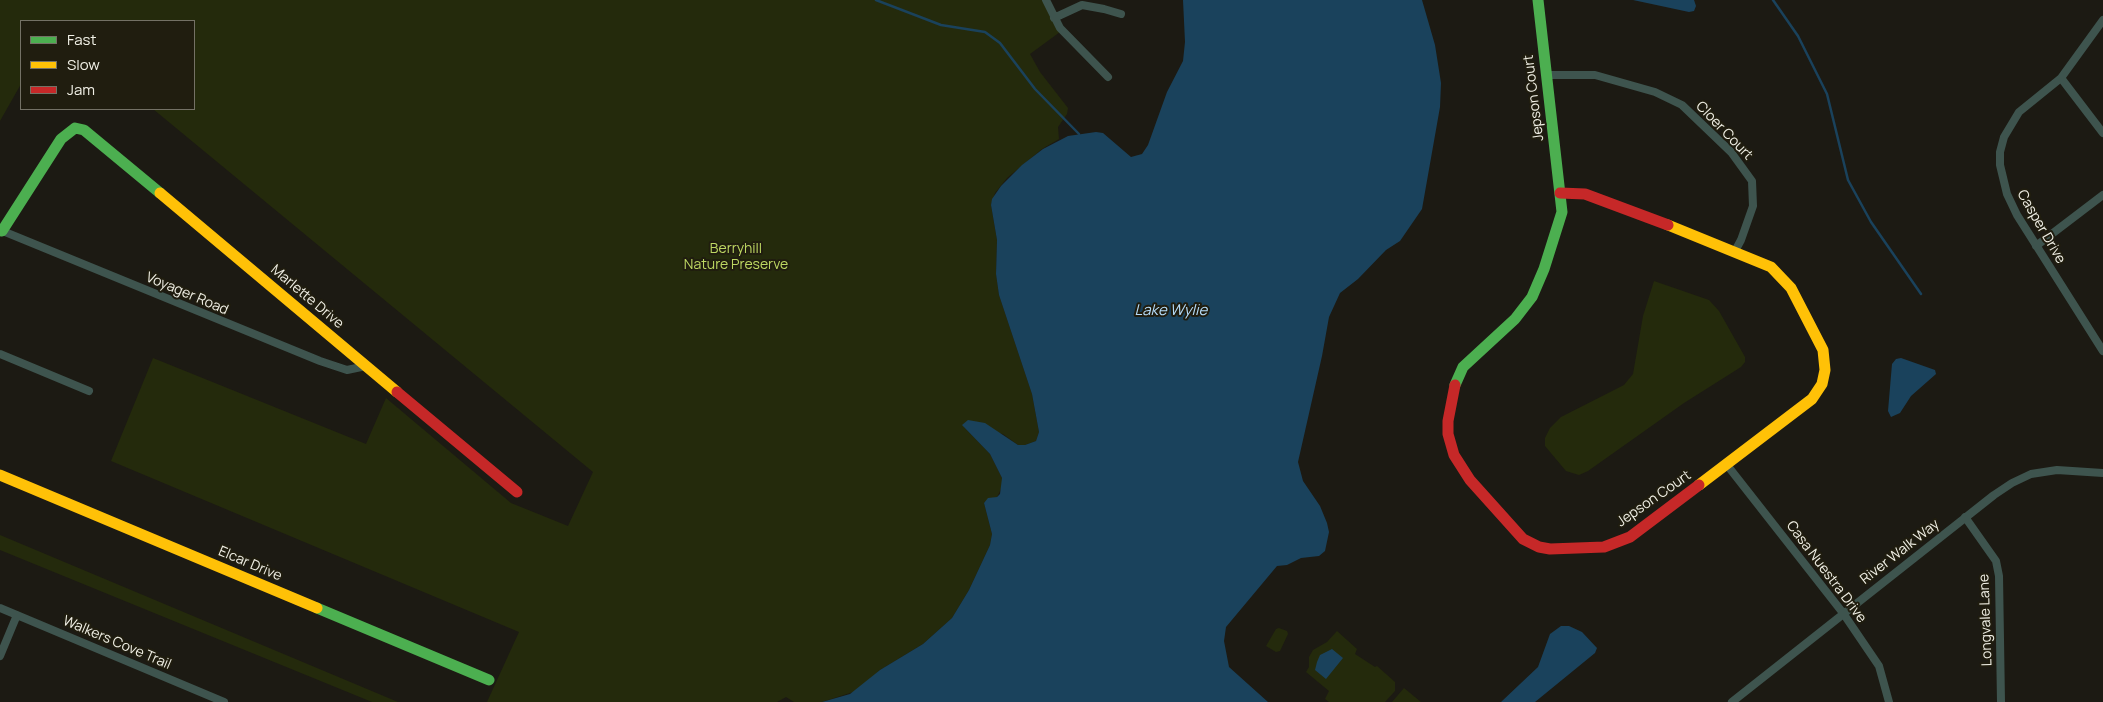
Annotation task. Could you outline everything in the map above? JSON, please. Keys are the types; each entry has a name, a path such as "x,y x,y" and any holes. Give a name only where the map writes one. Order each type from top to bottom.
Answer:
{"street":[{"path":"1046,0 1060,28 1108,77"},
{"name":"Jepson Court","path":"1538,0 1562,212 1544,270 1532,297 1515,319 1470,359 1457,377 1448,407 1448,434 1454,455 1463,472 1523,539 1539,547 1550,549 1604,546 1630,537 1812,399 1822,384 1825,370 1823,350 1791,288 1770,267 1735,251 1585,194 1560,193"},
{"path":"1054,18 1082,5 1121,14"},
{"name":"Casper Drive","path":"2103,20 2061,78 2019,112 2004,137 2000,152 2000,165 2007,194 2036,246 2103,351"},
{"name":"Cloer Court","path":"1546,75 1595,74 1655,92 1682,105 1730,152 1752,181 1753,206 1735,251"},
{"path":"2061,78 2103,133"},
{"name":"Marlette Drive","path":"1,231 61,139 76,128 91,135 518,492"},
{"path":"2036,246 2103,195"},
{"name":"Voyager Road","path":"1,231 320,361 347,370 366,366"},
{"path":"0,354 88,392"},
{"name":"Casa Nuestra Drive","path":"1727,465 1843,613 1879,666 1890,702"},
{"name":"River Walk Way","path":"1732,702 1994,495 2031,474 2057,470 2103,473"},
{"name":"Elcar Drive","path":"0,475 489,680"},
{"name":"Longvale Lane","path":"1965,517 1996,561 1999,576 2001,702"},
{"name":"Walkers Cove Trail","path":"0,608 224,702"},
{"path":"0,656 17,615"}],"green space":[{"name":"Berryhill Nature Preserve","path":"0,0 1043,0 1060,32 1030,54 1040,72 1068,108 1067,114 1058,127 1059,139 1042,149 1007,178 995,193 991,205 997,240 996,274 999,295 1032,394 1039,432 1036,441 1025,445 1018,445 1003,434 964,427 990,454 1002,478 1002,487 997,497 984,503 992,534 990,545 969,590 952,618 923,644 880,670 856,691 822,702 794,702 786,697 777,702 487,702 519,632 111,461 153,358 366,444 386,398 511,503 568,526 593,472 154,110 195,110 195,20 20,20 20,86 0,121"},
{"path":"1654,281 1709,300 1719,311 1745,357 1745,362 1741,367 1684,403 1588,471 1579,475 1566,471 1545,446 1545,438 1550,428 1561,417 1624,385 1633,374 1643,316"},
{"path":"0,535 398,702 372,702 0,550"},
{"path":"1279,628 1287,631 1288,634 1280,651 1276,652 1266,646 1276,629"},
{"path":"1337,631 1357,649 1355,654 1375,667 1377,666 1395,682 1395,691 1385,702 1329,702 1325,699 1329,691 1306,672 1309,667 1309,657 1313,650 1327,642"},
{"path":"1404,688 1421,702 1392,702"}],"water":[{"name":"Lake Wylie","path":"1183,0 1422,0 1435,45 1441,83 1440,107 1422,209 1400,241 1386,250 1358,279 1340,293 1329,317 1298,462 1303,481 1320,506 1327,523 1329,532 1325,551 1319,556 1301,558 1287,565 1277,566 1226,627 1224,641 1229,667 1268,702 822,702 850,694 880,670 923,644 952,618 969,590 990,545 992,534 984,503 988,498 997,497 1000,494 1002,478 990,454 962,425 968,420 985,423 1018,445 1025,445 1036,441 1039,432 1032,394 999,295 996,274 997,240 991,205 992,199 1001,186 1022,165 1043,149 1068,136 1096,132 1103,133 1131,157 1142,154 1148,145 1167,92 1183,61 1185,42"},
{"path":"1633,0 1694,0 1696,6 1694,11 1689,12"},
{"path":"1901,358 1935,370 1936,374 1911,396 1900,413 1891,417 1888,411 1892,364 1896,359"},
{"path":"1561,626 1569,626 1582,632 1597,648 1595,653 1535,702 1501,702 1538,667 1550,634"},
{"path":"1332,649 1343,658 1326,679 1315,670 1320,655"}],"waterway":[{"path":"876,0 941,25 985,32 1000,43 1035,89 1079,134"},
{"path":"1773,0 1798,36 1827,94 1848,180 1871,222 1921,294"}],"traffic: fast":[{"path":"1455,385 1463,367 1515,319 1532,297 1544,269 1562,212 1538,0"},
{"path":"2,231 61,139 75,128 84,130 160,193"},
{"path":"317,608 489,680"}],"traffic: slow":[{"path":"160,193 397,392"},
{"path":"1668,225 1771,267 1791,288 1823,350 1825,370 1822,384 1812,399 1699,485"},
{"path":"0,475 317,608"}],"traffic: jam":[{"path":"1560,193 1585,194 1668,225"},
{"path":"1455,385 1448,421 1448,434 1454,455 1470,480 1523,539 1539,547 1550,549 1604,547 1630,537 1699,485"},
{"path":"397,392 517,492"}]}
